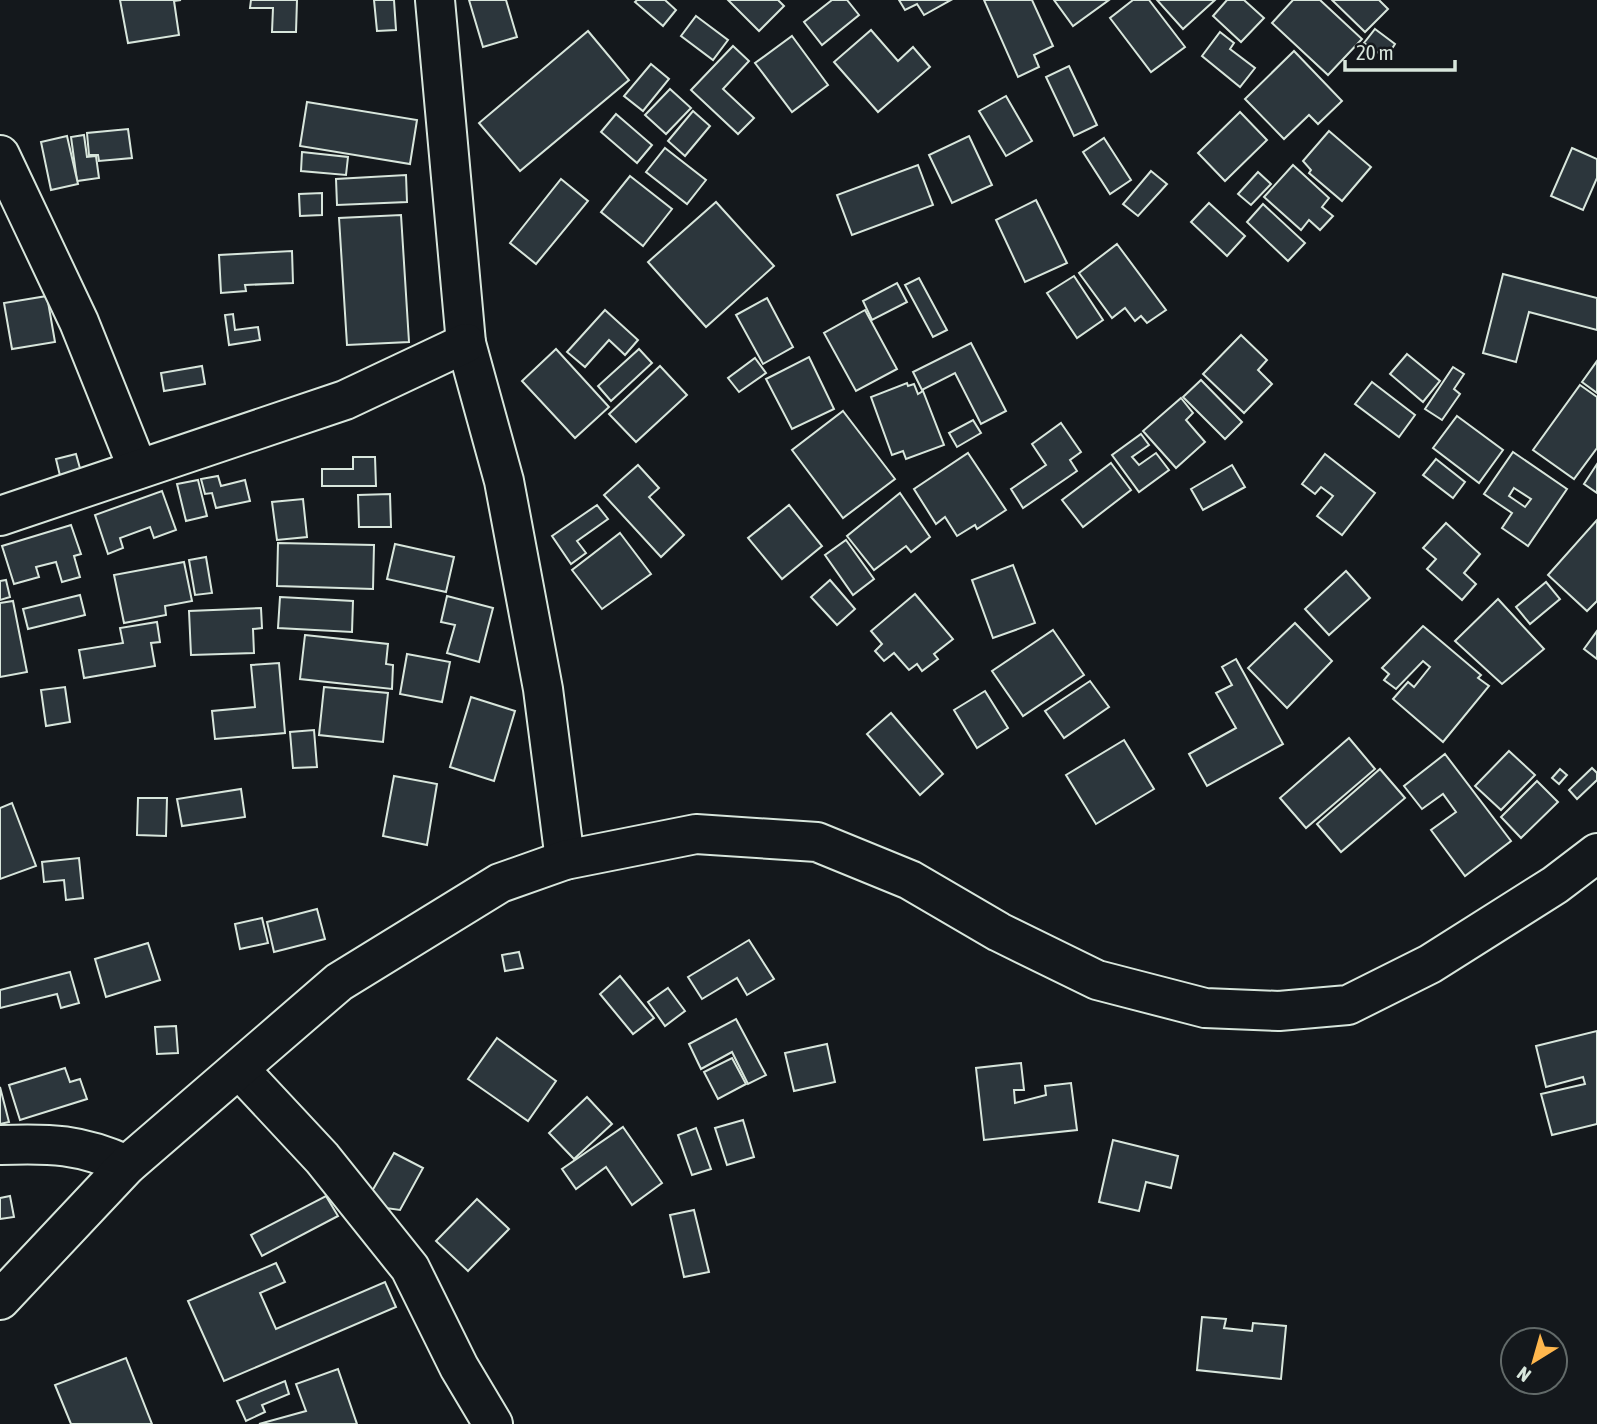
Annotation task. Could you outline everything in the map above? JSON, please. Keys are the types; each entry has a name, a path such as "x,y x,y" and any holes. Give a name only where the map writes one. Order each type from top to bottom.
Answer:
{"main road":[{"path":"435,0 467,343 504,481 543,690 565,860"},
{"path":"0,155 79,323 138,469"},
{"path":"0,516 345,400 467,343"},
{"path":"0,1300 127,1165 339,982 500,883 565,860 696,834 817,842 910,880 999,932 1097,980 1205,1008 1279,1011 1348,1005 1430,964 1555,885 1597,853"},
{"path":"239,1069 322,1158 410,1268 459,1367 493,1424"},
{"path":"0,1145 56,1143 100,1153 127,1165"}],"building":[{"path":"120,0 181,0 174,1 179,35 128,43"},
{"path":"251,0 297,0 296,32 272,32 273,8 250,8"},
{"path":"374,0 394,0 396,30 377,31"},
{"path":"469,0 506,0 517,37 483,47"},
{"path":"665,0 676,10 663,26 635,2"},
{"path":"728,0 778,0 784,6 759,31"},
{"path":"832,0 847,0 859,15 822,45 804,22"},
{"path":"899,0 951,0 924,15 917,4 905,10"},
{"path":"984,0 1032,0 1053,46 1034,55 1039,67 1018,77"},
{"path":"1054,0 1109,0 1073,26"},
{"path":"1133,0 1149,0 1185,47 1151,72 1110,18"},
{"path":"1157,0 1215,0 1183,29"},
{"path":"1227,0 1244,0 1264,18 1241,42 1213,16"},
{"path":"1293,0 1320,0 1362,39 1328,75 1272,23"},
{"path":"1332,0 1379,0 1388,9 1365,32"},
{"path":"696,16 728,40 713,60 681,36"},
{"path":"1375,29 1395,44 1386,58 1364,43"},
{"path":"871,30 898,61 913,47 930,67 878,112 834,62"},
{"path":"588,31 629,80 520,171 479,123"},
{"path":"1220,32 1234,43 1230,49 1255,68 1240,87 1202,56"},
{"path":"792,36 828,85 792,112 755,63"},
{"path":"733,46 749,61 723,89 754,118 738,134 691,90"},
{"path":"1294,51 1342,101 1318,124 1309,115 1284,139 1245,99"},
{"path":"651,64 669,79 643,111 624,96"},
{"path":"1069,66 1097,125 1074,136 1046,77"},
{"path":"670,89 691,108 666,134 645,115"},
{"path":"1006,96 1032,141 1006,156 979,111"},
{"path":"307,102 417,120 410,164 300,146"},
{"path":"693,111 710,126 685,156 668,141"},
{"path":"1240,112 1267,140 1225,181 1198,153"},
{"path":"616,114 652,145 637,163 601,132"},
{"path":"128,129 132,158 99,161 98,155 89,155 87,133"},
{"path":"1329,131 1371,167 1342,201 1309,173 1311,170 1303,161"},
{"path":"84,135 87,157 96,156 99,178 77,181 71,137"},
{"path":"67,136 78,184 51,190 41,142"},
{"path":"969,136 992,185 952,203 929,155"},
{"path":"1104,138 1131,180 1110,194 1083,152"},
{"path":"665,148 706,180 687,204 646,172"},
{"path":"1572,148 1597,159 1597,178 1583,210 1551,196"},
{"path":"302,152 348,157 346,175 301,171"},
{"path":"918,165 933,205 852,235 837,195"},
{"path":"1293,165 1329,198 1322,207 1333,216 1320,230 1309,220 1301,230 1264,197"},
{"path":"1151,171 1167,184 1138,216 1123,204"},
{"path":"1258,172 1271,184 1251,205 1238,194"},
{"path":"406,175 407,202 337,205 336,179"},
{"path":"630,176 672,209 643,246 601,212"},
{"path":"561,179 588,201 536,264 510,243"},
{"path":"322,193 322,215 300,216 299,194"},
{"path":"1036,200 1067,263 1025,282 996,220"},
{"path":"716,202 774,266 706,327 648,262"},
{"path":"1209,203 1245,236 1227,256 1191,222"},
{"path":"1263,204 1305,243 1288,261 1247,222"},
{"path":"401,215 409,342 347,345 339,218"},
{"path":"1117,244 1166,310 1147,323 1141,316 1135,321 1125,308 1112,318 1079,273"},
{"path":"292,251 293,283 245,285 246,291 221,293 219,255"},
{"path":"1503,274 1597,298 1597,330 1529,312 1516,362 1483,353"},
{"path":"1074,276 1103,320 1077,338 1047,293"},
{"path":"919,278 947,330 933,337 905,285"},
{"path":"897,283 907,302 872,320 863,301"},
{"path":"47,296 55,342 12,349 4,303"},
{"path":"767,298 793,347 763,364 736,315"},
{"path":"605,310 638,340 625,355 609,340 585,367 567,352"},
{"path":"865,310 897,369 856,391 824,333"},
{"path":"233,314 235,330 258,327 260,340 229,345 225,315"},
{"path":"1241,335 1267,360 1258,370 1272,384 1244,413 1203,374"},
{"path":"971,343 1006,411 981,424 955,373 922,390 913,372"},
{"path":"556,349 609,407 575,438 522,381"},
{"path":"639,349 652,363 611,401 598,386"},
{"path":"1407,354 1440,381 1423,402 1390,374"},
{"path":"809,357 834,409 792,429 766,379"},
{"path":"755,358 766,373 739,392 728,378"},
{"path":"1597,361 1597,393 1582,382"},
{"path":"202,366 205,384 164,391 161,373"},
{"path":"660,366 687,395 636,442 609,414"},
{"path":"1453,367 1464,374 1454,389 1460,394 1442,420 1425,409"},
{"path":"1201,380 1242,422 1225,439 1183,397"},
{"path":"1372,382 1415,415 1399,437 1355,404"},
{"path":"907,383 908,386 914,384 918,394 923,391 944,445 906,459 903,451 892,455 871,397"},
{"path":"1580,385 1597,397 1597,448 1574,479 1533,450"},
{"path":"1181,398 1193,413 1186,420 1205,442 1176,468 1143,431"},
{"path":"843,411 895,479 843,518 792,450"},
{"path":"1457,416 1503,450 1479,483 1433,448"},
{"path":"973,420 981,433 957,447 949,433"},
{"path":"1061,423 1081,452 1070,460 1077,471 1023,508 1011,489 1046,465 1032,444"},
{"path":"1141,434 1149,445 1132,457 1139,465 1156,453 1169,470 1139,492 1112,455"},
{"path":"1513,452 1567,489 1528,546 1502,528 1512,513 1484,494","holes":["1514,488 1531,499 1525,507 1509,496"]},
{"path":"968,453 1006,510 977,529 975,525 957,536 945,517 936,524 914,489"},
{"path":"76,454 83,479 62,484 56,459"},
{"path":"1325,454 1375,493 1342,535 1317,516 1333,496 1321,487 1315,494 1302,484"},
{"path":"353,457 375,457 376,486 322,486 322,469 353,469"},
{"path":"1436,459 1465,482 1453,498 1423,475"},
{"path":"1111,463 1131,490 1083,527 1062,500"},
{"path":"1597,464 1597,493 1584,484"},
{"path":"638,465 659,488 649,497 684,535 661,557 604,495"},
{"path":"1232,465 1245,487 1203,510 1191,489"},
{"path":"218,476 221,486 245,480 250,501 216,508 212,493 205,494 201,479"},
{"path":"198,480 207,516 186,521 177,484"},
{"path":"162,491 176,530 154,538 150,527 120,538 123,548 108,554 95,515"},
{"path":"900,493 930,537 911,552 906,546 874,570 847,536"},
{"path":"390,494 391,527 359,527 358,495"},
{"path":"303,499 307,537 277,540 272,502"},
{"path":"597,505 608,519 577,541 586,553 571,564 552,536"},
{"path":"789,505 822,546 782,579 748,538"},
{"path":"1597,520 1597,601 1587,611 1548,575"},
{"path":"1446,523 1480,554 1464,573 1476,584 1462,600 1427,569 1436,559 1423,548"},
{"path":"71,525 81,554 74,556 80,577 62,582 56,562 36,567 39,577 14,584 2,546"},
{"path":"620,533 651,574 602,609 572,570"},
{"path":"846,540 874,579 853,595 825,555"},
{"path":"278,543 374,545 373,589 277,586"},
{"path":"395,544 454,557 446,592 387,579"},
{"path":"206,557 212,593 195,595 189,560"},
{"path":"184,562 192,601 165,606 166,615 124,623 114,575"},
{"path":"1013,565 1035,623 993,638 972,580"},
{"path":"1346,571 1370,598 1329,635 1305,609"},
{"path":"6,580 10,597 0,600 0,581"},
{"path":"830,580 855,609 837,625 811,597"},
{"path":"1546,582 1560,599 1530,624 1516,607"},
{"path":"915,594 953,639 934,654 938,659 922,671 917,664 909,670 894,653 884,661 875,651 882,644 871,631"},
{"path":"80,595 85,615 28,629 23,609"},
{"path":"447,596 493,608 479,662 447,653 455,625 441,622"},
{"path":"280,597 353,601 352,632 278,628"},
{"path":"1498,599 1544,649 1502,684 1455,641"},
{"path":"13,601 27,672 0,677 0,603"},
{"path":"261,608 262,628 253,629 254,653 191,655 189,611"},
{"path":"157,622 160,642 151,643 155,666 84,678 79,650 123,643 120,628"},
{"path":"1295,623 1332,661 1287,708 1248,668"},
{"path":"1423,626 1481,675 1478,678 1489,686 1443,742 1393,699 1408,682 1414,687 1430,667 1423,661 1396,689 1384,680 1389,674 1382,668"},
{"path":"1053,630 1084,675 1023,716 992,671"},
{"path":"1597,631 1597,659 1584,649"},
{"path":"305,635 388,644 386,664 393,665 392,689 300,679"},
{"path":"407,654 450,662 442,702 400,694"},
{"path":"1236,659 1283,744 1207,786 1189,754 1236,728 1216,693 1232,685 1222,667"},
{"path":"279,663 285,733 215,739 212,711 255,707 251,665"},
{"path":"1090,681 1109,707 1064,738 1045,711"},
{"path":"65,687 70,722 46,726 41,690"},
{"path":"324,687 388,693 383,742 319,735"},
{"path":"985,691 1008,728 977,748 954,710"},
{"path":"471,697 515,711 494,781 450,767"},
{"path":"891,713 943,774 920,795 867,734"},
{"path":"314,730 317,767 293,768 290,732"},
{"path":"1349,738 1375,769 1306,828 1280,798"},
{"path":"1124,740 1154,789 1096,824 1066,775"},
{"path":"1509,751 1535,775 1501,810 1475,786"},
{"path":"1445,754 1511,841 1465,876 1431,830 1456,812 1443,794 1422,809 1404,786"},
{"path":"1592,768 1597,773 1597,780 1577,799 1569,790"},
{"path":"1380,769 1405,798 1341,852 1317,824"},
{"path":"1560,769 1567,775 1559,784 1552,778"},
{"path":"394,776 437,784 427,845 383,836"},
{"path":"1537,781 1558,802 1521,838 1501,817"},
{"path":"241,789 245,817 182,826 177,799"},
{"path":"138,798 167,798 166,836 137,835"},
{"path":"12,803 36,866 0,879 0,808"},
{"path":"79,858 83,898 66,900 64,880 44,882 42,862"},
{"path":"317,909 325,939 274,952 267,922"},
{"path":"262,918 268,943 240,949 235,924"},
{"path":"749,940 774,979 747,995 737,978 702,999 688,977"},
{"path":"148,943 160,980 106,997 95,959"},
{"path":"519,952 523,968 505,971 502,955"},
{"path":"70,972 79,1003 61,1008 57,994 0,1008 0,990"},
{"path":"620,976 654,1018 633,1034 600,994"},
{"path":"668,988 685,1011 665,1026 648,1002"},
{"path":"736,1019 766,1075 748,1084 732,1052 701,1069 689,1044"},
{"path":"176,1026 178,1053 157,1054 155,1027"},
{"path":"1597,1031 1597,1124 1552,1135 1541,1094 1585,1084 1583,1077 1546,1087 1536,1046"},
{"path":"497,1038 556,1081 528,1121 468,1079"},
{"path":"827,1044 835,1082 794,1091 785,1053"},
{"path":"732,1058 746,1084 718,1099 704,1072"},
{"path":"1021,1063 1024,1090 1014,1090 1015,1103 1046,1095 1045,1086 1071,1083 1077,1130 984,1140 976,1068"},
{"path":"65,1068 70,1082 80,1079 87,1099 20,1120 9,1085"},
{"path":"0,1087 9,1122 0,1124"},
{"path":"587,1097 612,1124 574,1159 549,1133"},
{"path":"743,1120 754,1157 727,1165 715,1128"},
{"path":"623,1127 662,1183 632,1205 606,1167 576,1189 562,1169"},
{"path":"696,1128 711,1169 692,1175 678,1135"},
{"path":"1113,1140 1178,1156 1171,1188 1146,1182 1139,1211 1099,1202"},
{"path":"394,1153 423,1168 400,1210 364,1205"},
{"path":"10,1196 14,1217 0,1219 0,1198"},
{"path":"326,1196 338,1216 262,1256 251,1235"},
{"path":"477,1199 509,1229 468,1271 436,1241"},
{"path":"694,1210 709,1272 684,1277 670,1215"},
{"path":"276,1263 285,1282 260,1293 276,1329 385,1282 396,1307 224,1381 188,1301"},
{"path":"1202,1317 1226,1319 1224,1328 1252,1331 1253,1323 1286,1326 1281,1379 1197,1370"},
{"path":"126,1358 152,1424 71,1424 55,1385"},
{"path":"338,1369 357,1424 259,1424 306,1411 296,1384"},
{"path":"285,1381 289,1394 262,1405 265,1412 246,1421 237,1401"}]}
